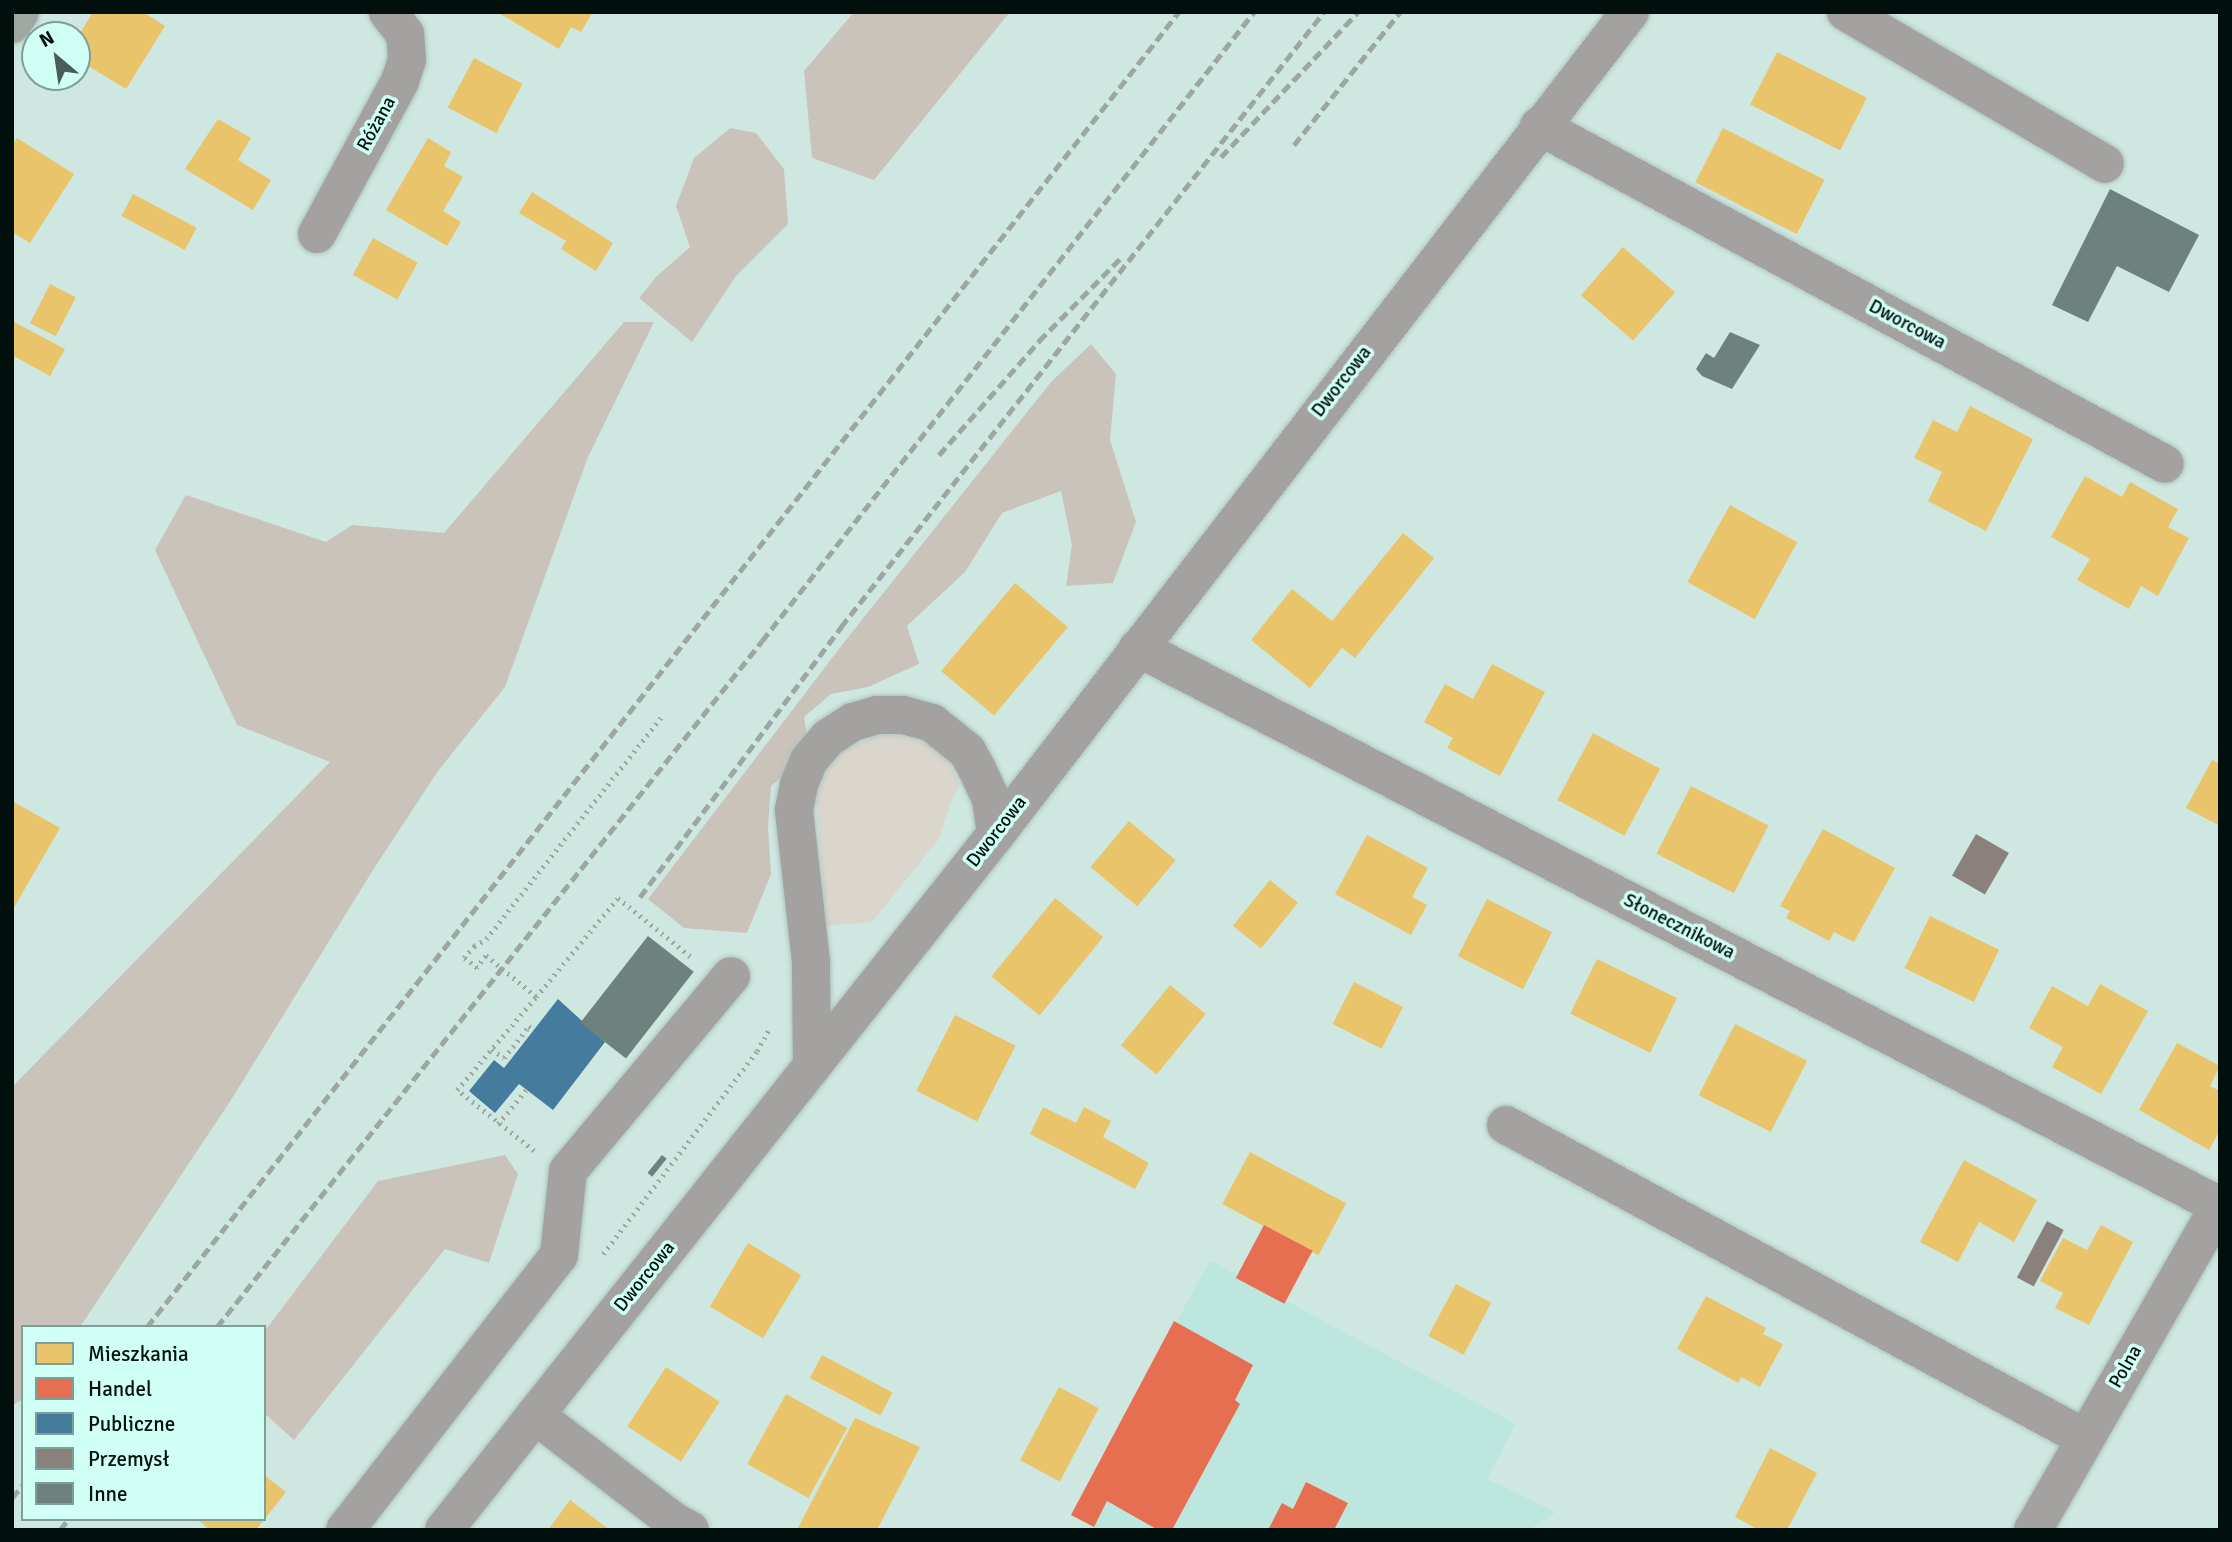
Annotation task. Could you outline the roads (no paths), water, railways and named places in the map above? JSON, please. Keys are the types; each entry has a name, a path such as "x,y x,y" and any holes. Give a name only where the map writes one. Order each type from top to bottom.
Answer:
{"main road":[{"path":"12,24 20,12"}],"street":[{"name":"Różana","path":"317,234 404,70 407,60 405,34 388,12"},
{"name":"Dworcowa","path":"444,1530 996,834 1539,126 1630,12"},
{"path":"1846,12 2105,164"},
{"name":"Dworcowa","path":"1539,126 2165,464"},
{"name":"Słonecznikowa","path":"1138,648 2220,1205"},
{"path":"811,1066 811,962 794,810 799,784 809,760 828,738 853,722 877,715 903,715 932,723 967,751 991,799 996,834"},
{"path":"345,1530 559,1255 568,1171 728,979"},
{"path":"1506,1125 2085,1438"},
{"name":"Polna","path":"2033,1530 2220,1205"},
{"path":"535,1415 673,1521 690,1530"}],"railway":[{"path":"149,1325 1179,12"},
{"path":"219,1325 762,641 1254,12"},
{"path":"640,897 841,627 1324,12"},
{"path":"1221,157 1358,12"},
{"path":"1294,145 1400,12"},
{"path":"939,455 1039,341 1120,259"},
{"path":"12,1498 21,1487"},
{"path":"60,1530 67,1521"}]}
